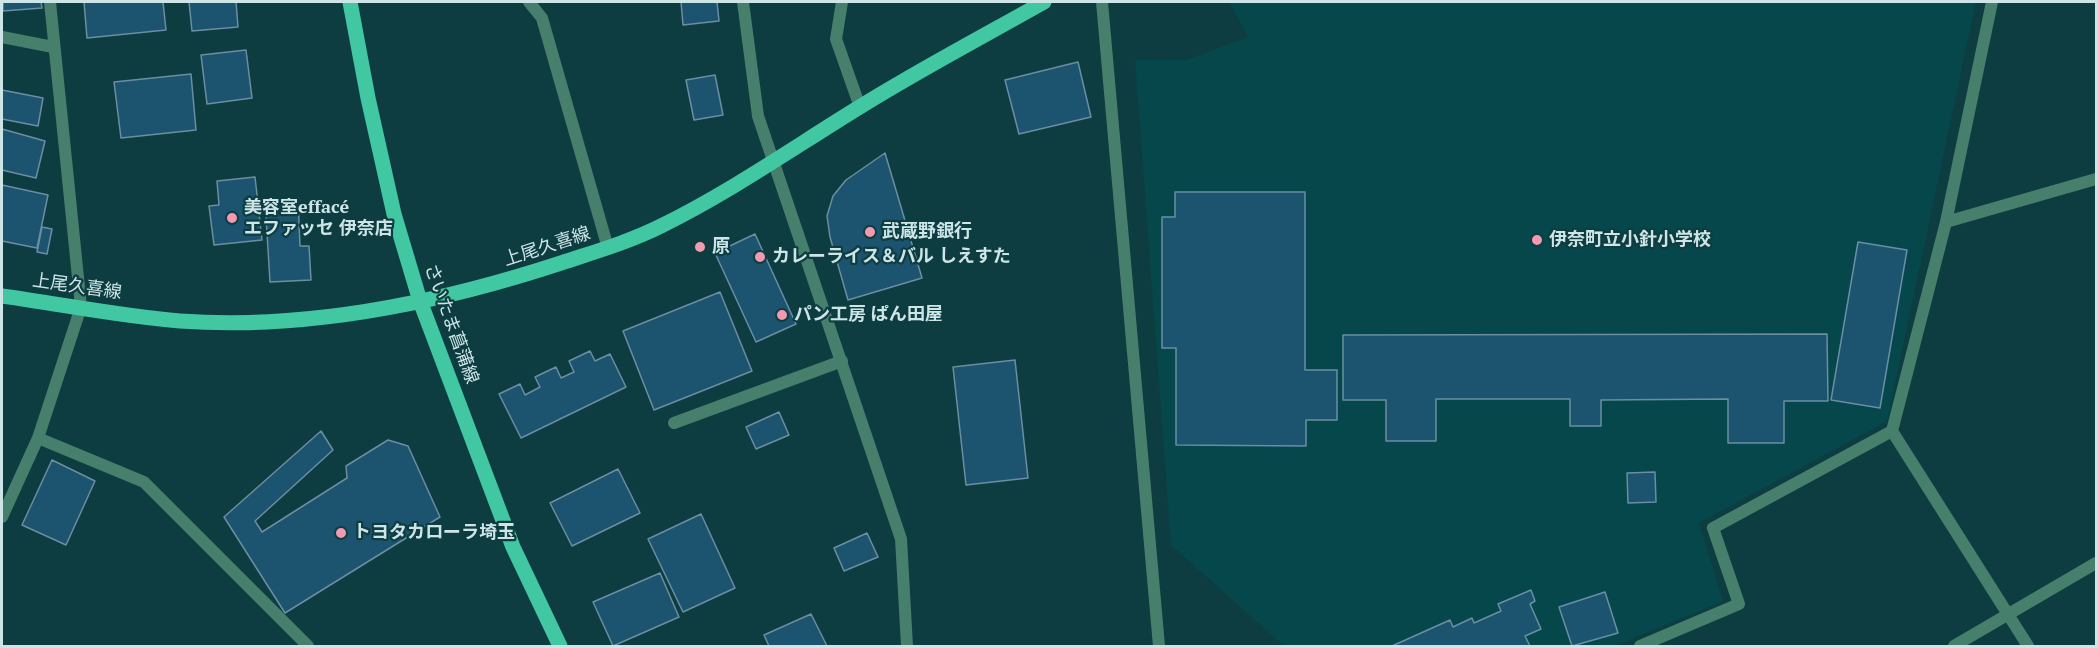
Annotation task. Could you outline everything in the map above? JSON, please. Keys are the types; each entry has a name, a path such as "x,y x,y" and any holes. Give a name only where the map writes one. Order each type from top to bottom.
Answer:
{"main road":[{"name":"さいたま菖蒲線","path":"350,2 368,98 394,214 420,301 513,547 560,646"},
{"name":"上尾久喜線","path":"2,296 180,321 259,321 345,313 420,301 497,284 608,248 660,227 775,161 860,107 1044,2"}],"street":[{"path":"2,517 38,438 81,307 50,2"},
{"path":"529,2 542,18 608,248"},
{"path":"743,2 758,116 901,539 907,646"},
{"path":"842,2 836,39 860,107"},
{"path":"1102,2 1159,646"},
{"path":"1992,2 1946,222 1892,431 2028,646"},
{"path":"2,37 53,47"},
{"path":"1946,222 2097,178"},
{"path":"674,423 842,360"},
{"path":"1640,646 1739,604 1713,528 1892,431"},
{"path":"38,438 144,482 308,646"},
{"path":"1954,646 2097,563"}],"shaded area":[{"name":"伊奈町立小針小学校","path":"1229,2 1976,2 1887,421 1699,523 1723,601 1614,646 1284,646 1171,545 1135,60 1186,60 1248,37"}],"building":[{"path":"3,2 41,2 42,8 3,11"},
{"path":"84,2 163,2 166,30 87,38"},
{"path":"189,2 236,2 238,27 192,31"},
{"path":"681,2 717,2 719,21 683,25"},
{"path":"246,50 252,98 207,104 201,55"},
{"path":"1078,62 1091,117 1019,134 1005,80"},
{"path":"191,74 196,130 121,138 114,82"},
{"path":"715,75 723,115 694,120 686,80"},
{"path":"2,90 43,98 38,126 2,119"},
{"path":"2,129 45,141 36,178 2,170"},
{"path":"885,153 922,278 848,300 830,237 827,216 833,196 846,180"},
{"path":"255,177 262,240 214,245 209,206 219,205 217,181"},
{"path":"2,185 48,195 37,248 2,241"},
{"path":"1175,192 1305,192 1305,370 1337,370 1337,420 1306,420 1306,446 1176,445 1176,348 1162,348 1162,217 1175,217"},
{"path":"298,198 300,246 309,246 311,280 270,282 265,200"},
{"path":"42,227 52,229 47,254 37,252"},
{"path":"755,234 796,324 756,342 715,253"},
{"path":"1858,242 1907,250 1880,408 1831,400"},
{"path":"720,292 752,371 654,410 623,331"},
{"path":"1827,334 1828,401 1784,401 1784,443 1728,443 1728,399 1601,400 1601,426 1570,426 1570,399 1436,399 1436,441 1386,441 1386,400 1343,400 1343,335"},
{"path":"590,351 595,361 610,354 626,387 521,438 499,394 520,384 525,395 540,387 535,377 556,367 561,378 574,372 569,361"},
{"path":"1015,360 1028,478 966,485 953,367"},
{"path":"779,412 789,435 756,449 746,427"},
{"path":"321,431 333,450 255,521 262,532 347,478 346,466 388,440 408,446 440,517 285,613 224,517"},
{"path":"52,460 95,481 66,545 22,525"},
{"path":"618,469 640,513 572,546 550,503"},
{"path":"1655,472 1656,502 1628,503 1627,473"},
{"path":"701,514 735,588 683,612 648,539"},
{"path":"867,533 878,557 844,571 834,548"},
{"path":"660,573 679,617 613,646 593,602"},
{"path":"1531,590 1535,601 1530,604 1541,629 1525,636 1530,646 1392,646 1450,620 1453,627 1472,618 1474,623 1501,611 1498,604"},
{"path":"1605,592 1618,633 1572,646 1559,607"},
{"path":"811,614 827,646 769,646 764,635"}],"place":[{"name":"美容室effacé エファッセ 伊奈店","path":"232,218"},
{"name":"武蔵野銀行","path":"870,232"},
{"name":"伊奈町立小針小学校","path":"1537,240"},
{"name":"原","path":"700,247"},
{"name":"カレーライス＆バル しえすた","path":"760,257"},
{"name":"パン工房 ぱん田屋","path":"782,315"},
{"name":"トヨタカローラ埼玉","path":"341,533"}]}
